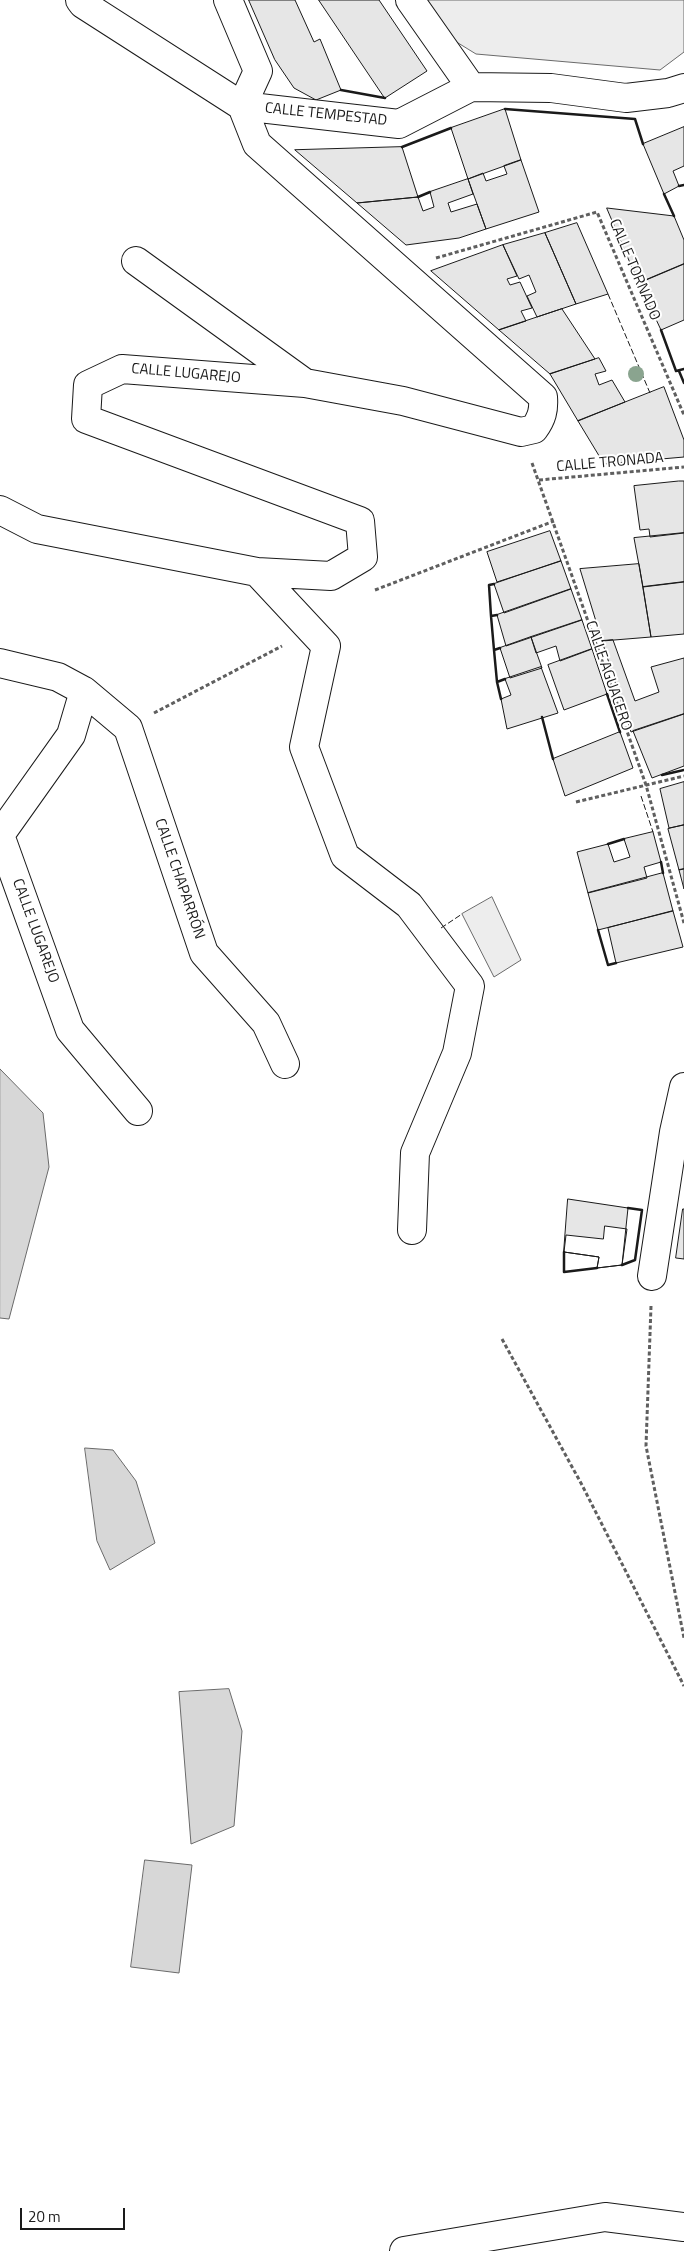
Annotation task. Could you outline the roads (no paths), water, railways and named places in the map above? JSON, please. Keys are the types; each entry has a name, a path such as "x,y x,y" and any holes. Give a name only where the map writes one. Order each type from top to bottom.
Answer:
{"street":[{"name":"CALLE TEMPESTAD","path":"80,0 83,4 242,106 399,124 471,87 552,88 626,98 668,93 684,88"},
{"path":"228,0 258,71 242,106"},
{"path":"410,0 471,87"},
{"name":"CALLE LUGAREJO","path":"0,510 37,529 257,572 332,576 363,557 360,521 86,420 88,385 122,369 305,383 403,401 521,432 534,429 541,419 544,408 543,397 257,144 242,106"},
{"path":"136,261 305,383"},
{"path":"257,572 326,646 304,747 345,856 409,905 470,986 456,1053 415,1153 412,1230"},
{"path":"0,663 58,677 84,691"},
{"name":"CALLE LUGAREJO","path":"84,691 71,735 0,835 70,1030 138,1111"},
{"name":"CALLE CHAPARRÓN","path":"84,691 128,728 204,953 266,1023 285,1064"},
{"path":"652,1276 674,1132 684,1087"},
{"path":"404,2251 604,2217 684,2227"}]}
